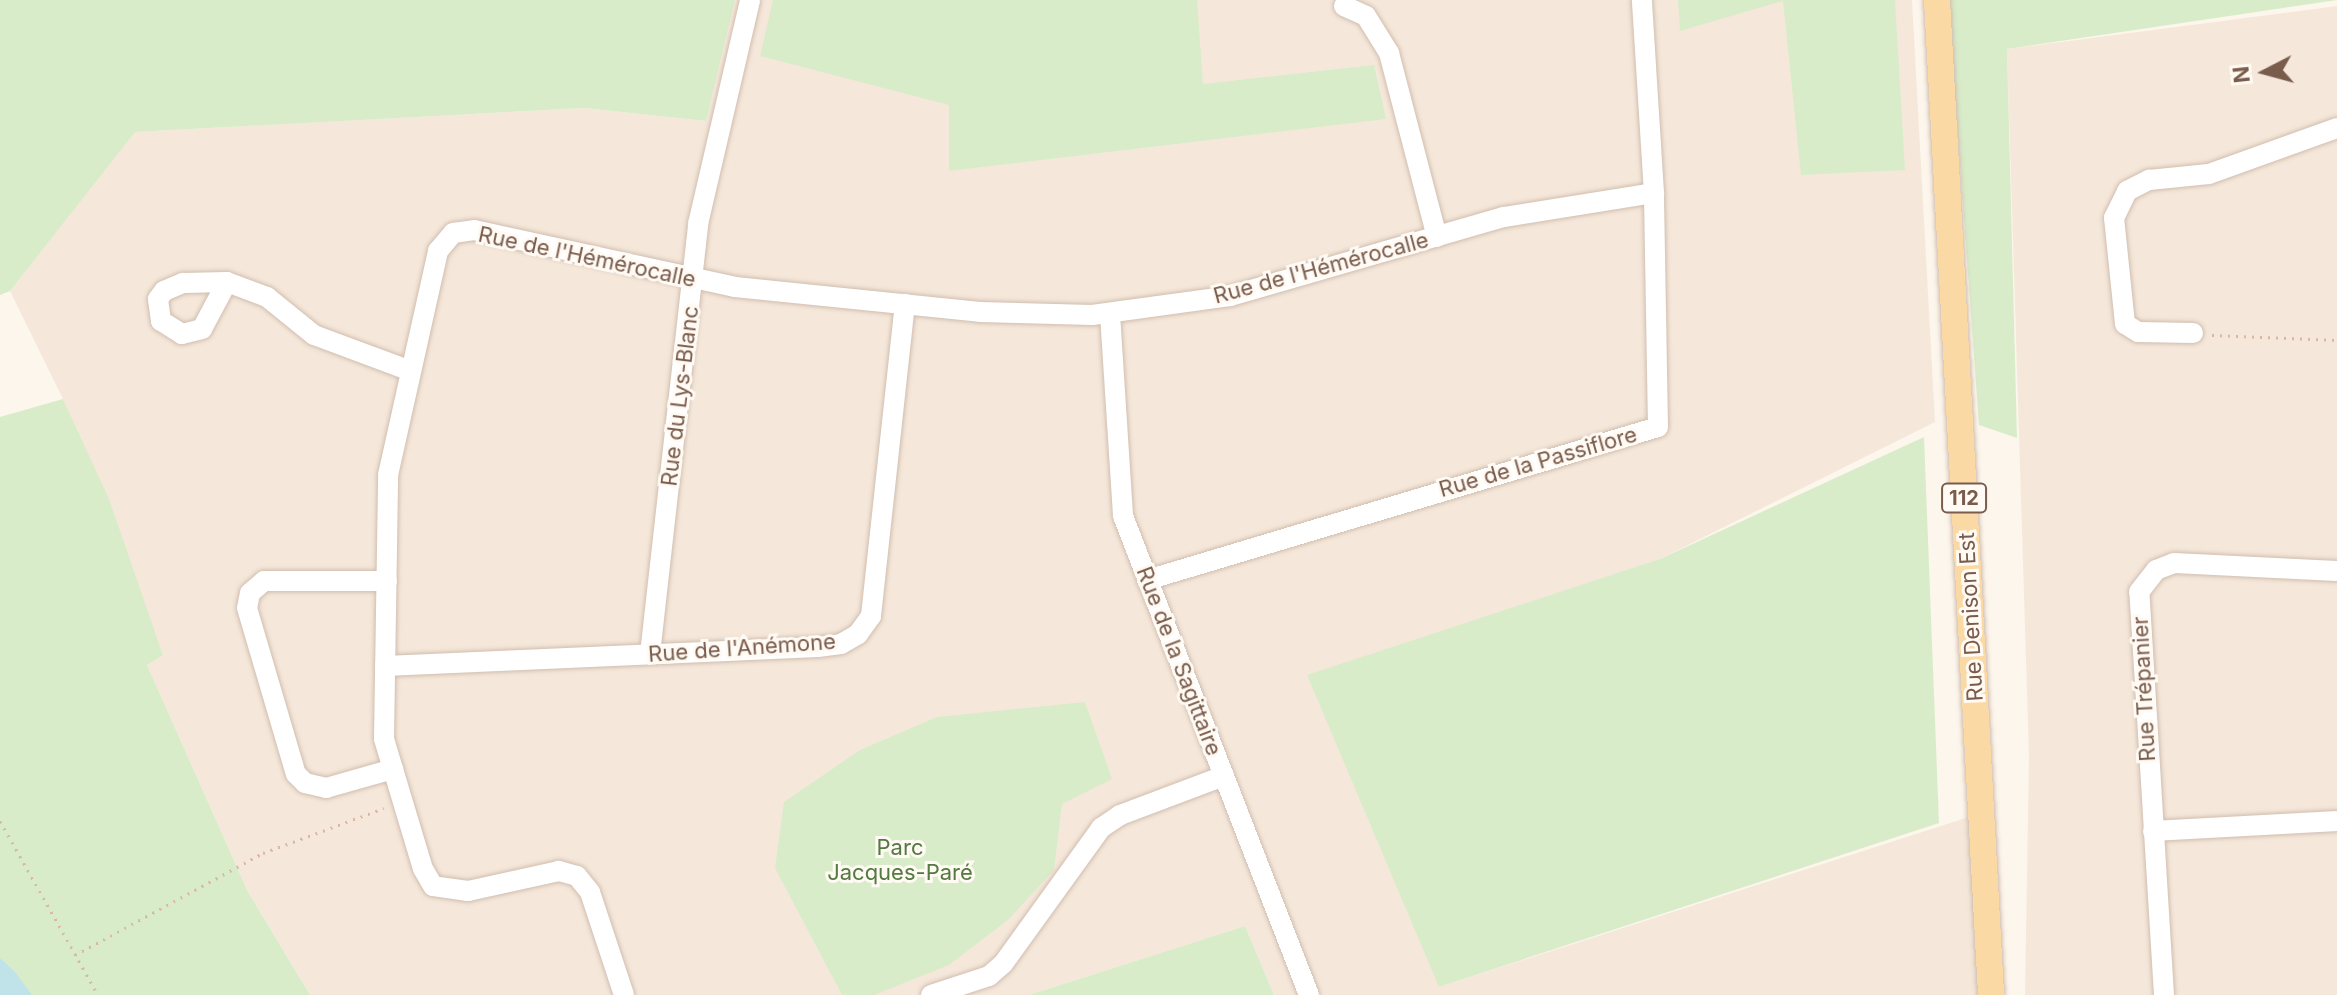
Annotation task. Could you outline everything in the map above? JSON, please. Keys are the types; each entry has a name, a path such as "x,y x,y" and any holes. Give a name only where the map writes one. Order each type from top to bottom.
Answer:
{"main road":[{"name":"Rue Denison Est","path":"1937,0 1991,995"}],"street":[{"name":"Rue du Lys-Blanc","path":"650,654 698,224 750,0"},
{"name":"Rue de la Passiflore","path":"1147,580 1658,427 1654,193 1642,0"},
{"path":"1344,6 1366,16 1389,53 1437,237"},
{"path":"2193,333 2138,332 2125,324 2114,228 2127,191 2149,180 2209,174 2337,128"},
{"name":"Rue de l'Hémérocalle","path":"624,995 590,892 577,876 559,871 468,891 433,886 384,739 388,475 438,251 453,233 474,230 694,281 980,312 1110,314 1230,296 1561,205 1654,193"},
{"path":"227,282 267,297 314,335 411,371"},
{"name":"Rue de l'Anémone","path":"385,666 841,644 871,616 905,304"},
{"name":"Rue de la Sagittaire","path":"1110,314 1119,501 1309,995"},
{"name":"Rue Trépanier","path":"2164,995 2139,603 2147,580 2174,563 2337,571"},
{"path":"387,581 264,581 250,593 247,608 296,774 305,783 326,788 393,769"},
{"path":"931,995 989,976 1003,964 1101,828 1120,815 1224,776"},
{"path":"2153,831 2337,821"}],"path":[{"path":"2193,333 2337,340"},
{"path":"75,955 294,839 403,802"},
{"path":"0,821 98,995"}],"shaded area":[{"path":"735,0 1912,0 1935,422 1660,559 1439,987 1969,817 1980,995 1274,995 1245,926 1029,995 310,995 248,892 147,665 163,654 63,399 10,291 134,132 584,108 706,121"},
{"path":"2337,6 2337,995 2025,995 2029,755 2007,49"}],"green space":[{"path":"0,0 735,0 706,121 584,108 135,132 10,291 0,295"},
{"path":"773,0 1197,0 1203,84 1374,65 1386,119 949,171 949,105 760,56"},
{"path":"1678,0 1895,0 1905,170 1801,175 1783,1 1680,31"},
{"path":"1948,0 2337,0 2007,49 2017,438 1979,425"},
{"path":"63,399 109,499 163,655 147,665 248,892 310,995 32,995 0,958 0,417"},
{"path":"1924,437 1939,823 1439,987 1307,675 1660,559"},
{"name":"Parc Jacques-Paré","path":"1085,702 1112,779 1062,804 1054,870 1009,919 949,965 874,995 842,995 775,868 784,802 860,750 937,717"},
{"path":"1245,926 1274,995 1029,995"}],"water":[{"path":"0,958 15,972 32,995 0,995"}]}
